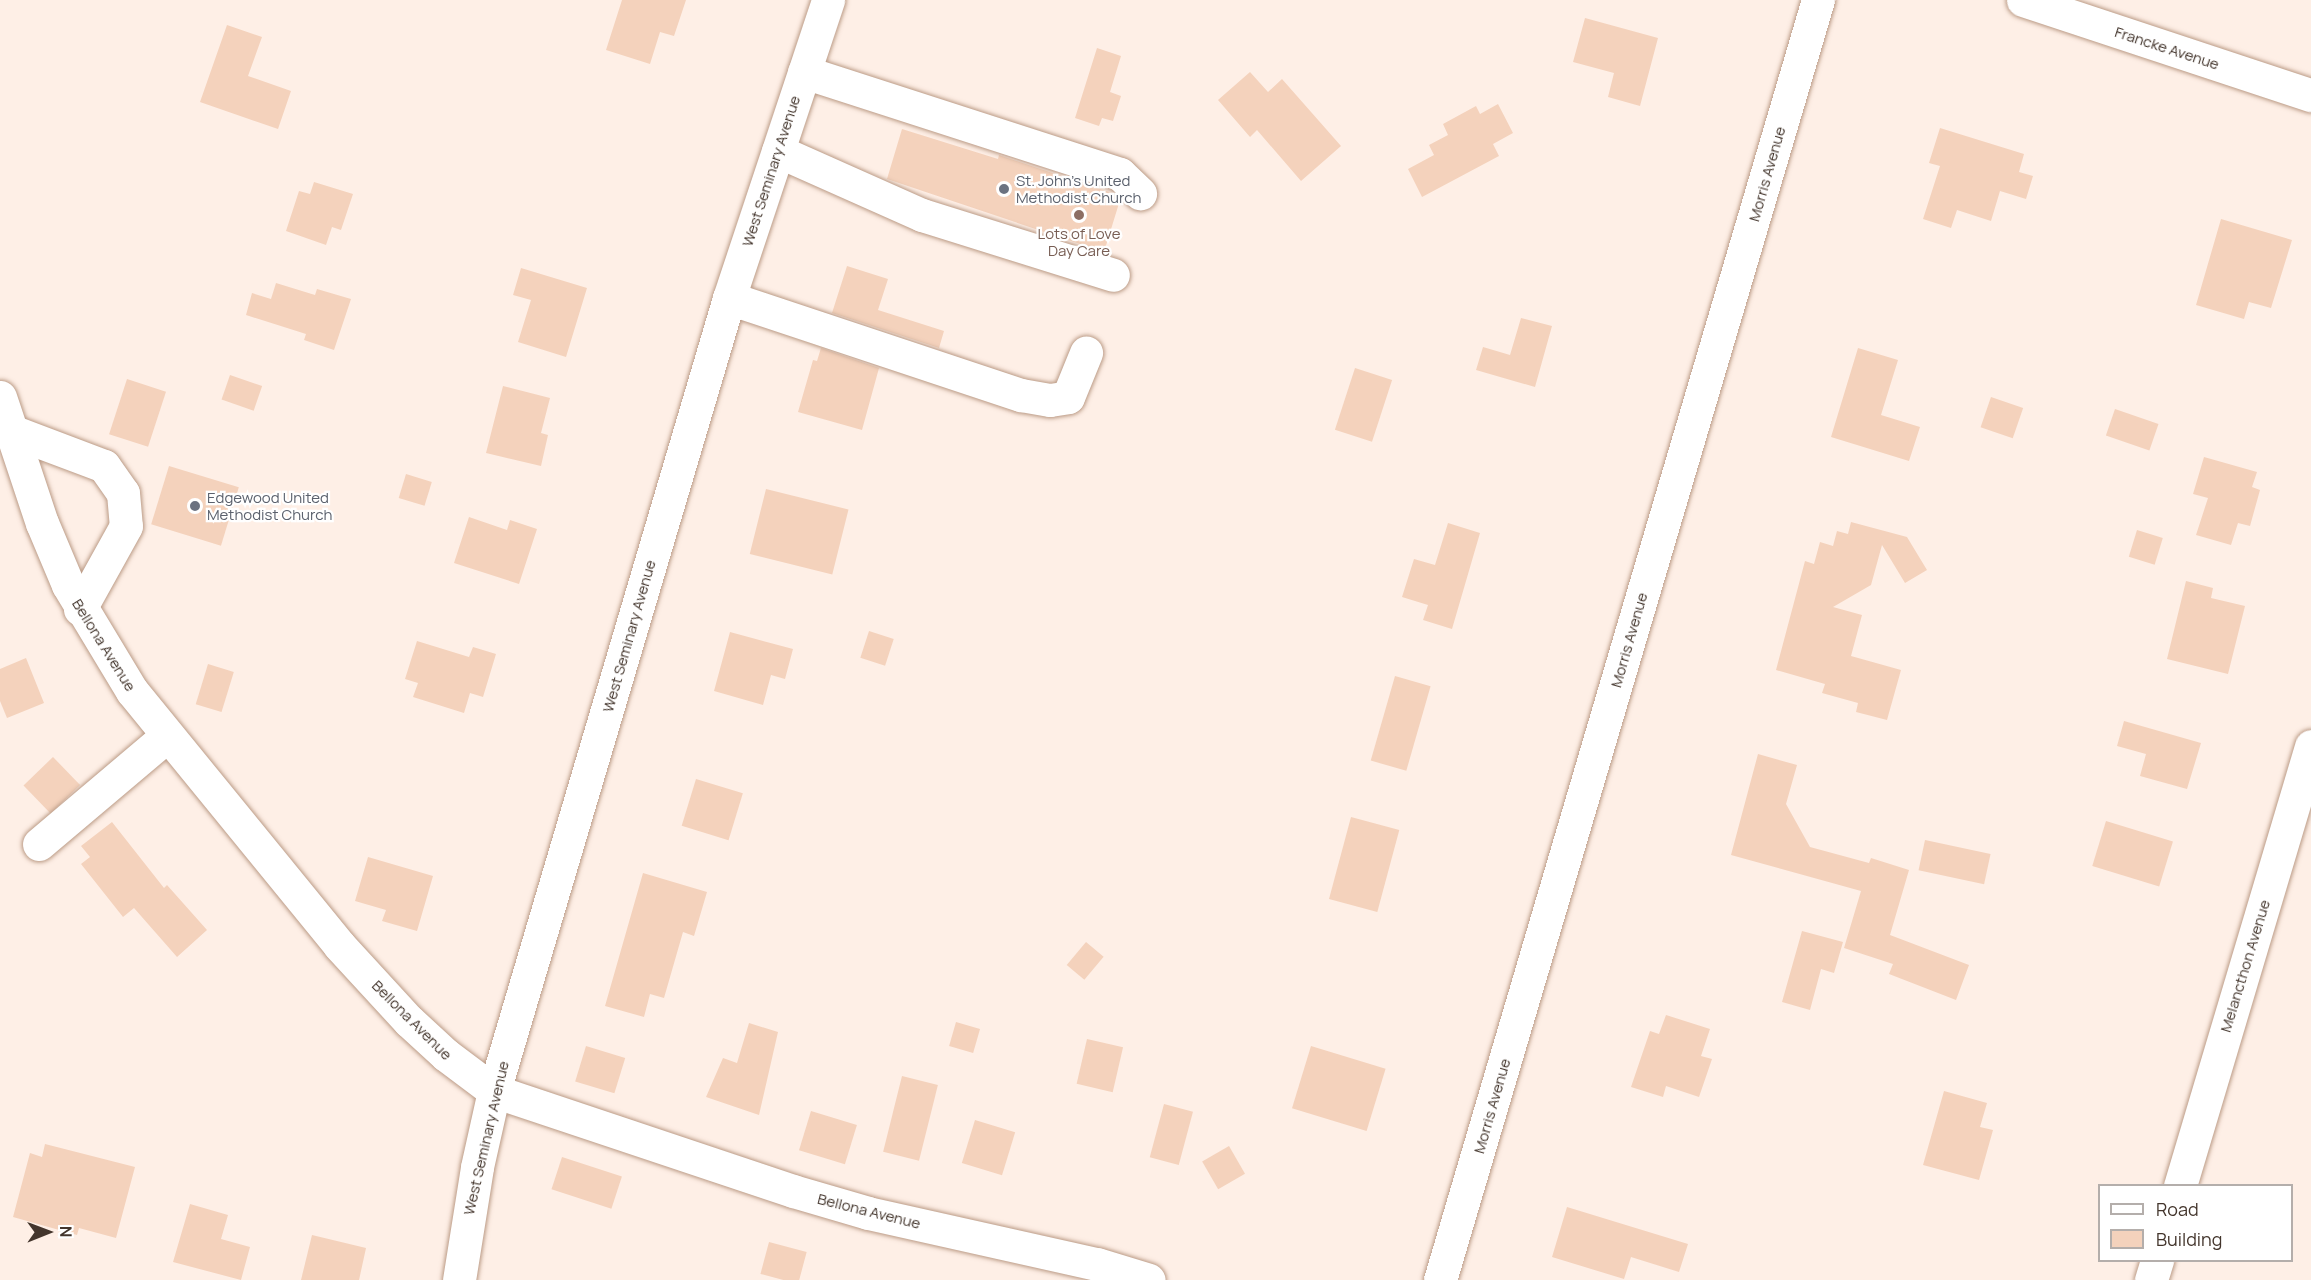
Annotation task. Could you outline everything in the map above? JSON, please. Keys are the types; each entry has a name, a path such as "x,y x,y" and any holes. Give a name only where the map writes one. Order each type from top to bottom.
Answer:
{"street":[{"name":"West Seminary Avenue","path":"459,1280 475,1178 494,1091 729,298 828,0"},
{"name":"Morris Avenue","path":"1440,1280 1818,0"},
{"name":"Francke Avenue","path":"2024,0 2311,95"},
{"path":"804,72 1120,174 1140,193"},
{"path":"778,151 922,215 1113,275"},
{"path":"729,298 1021,395 1050,400 1068,397 1086,353"},
{"name":"Bellona Avenue","path":"0,397 14,432 42,523 80,609 126,683 339,945 409,1021 494,1091 868,1213 1097,1264 1149,1280"},
{"path":"14,432 104,466 123,493 126,526 80,609"},
{"path":"39,844 167,736"},
{"name":"Melancthon Avenue","path":"2180,1184 2311,746"},
{"path":"2151,1280 2156,1262"}],"building":[{"path":"622,0 686,0 674,36 660,32 650,64 606,50"},
{"path":"1585,18 1658,38 1640,106 1608,97 1614,73 1573,62"},
{"path":"227,25 262,37 248,76 291,91 278,129 200,102"},
{"path":"1097,48 1121,56 1110,92 1121,96 1113,121 1102,118 1099,126 1075,118"},
{"path":"1250,72 1268,92 1282,79 1341,146 1301,181 1257,130 1250,137 1218,100"},
{"path":"1498,104 1513,133 1493,144 1499,156 1422,197 1408,169 1434,155 1429,145 1448,135 1443,124 1476,106 1480,114"},
{"path":"1940,128 2024,154 2019,172 2033,176 2026,199 2000,191 1991,221 1957,210 1951,228 1923,219 1940,166 1929,163"},
{"name":"St. John's United Methodist Church","path":"902,129 998,159 999,155 1112,193 1120,200 1104,252 887,179"},
{"path":"314,182 353,194 341,230 332,227 326,245 286,231 299,191 310,194"},
{"path":"2221,219 2292,240 2271,308 2249,302 2244,319 2196,305"},
{"path":"847,266 888,279 878,310 944,331 939,348 832,313"},
{"path":"521,268 587,288 566,357 518,342 531,300 513,295"},
{"path":"276,283 315,295 317,289 351,299 334,350 304,340 306,334 246,315 252,293 271,299"},
{"path":"1521,318 1552,326 1535,387 1476,370 1483,347 1510,355"},
{"path":"821,348 879,368 862,430 798,412 813,360 817,361"},
{"path":"1858,348 1898,360 1881,415 1920,427 1909,461 1831,437"},
{"path":"1355,368 1392,380 1372,442 1335,430"},
{"path":"230,375 262,386 254,411 222,400"},
{"path":"127,379 166,392 148,447 109,434"},
{"path":"503,386 550,398 541,433 548,435 541,466 486,453"},
{"path":"1991,397 2023,408 2013,438 1981,427"},
{"path":"2115,409 2158,424 2149,450 2106,435"},
{"path":"2204,457 2257,472 2252,487 2260,490 2250,526 2238,523 2231,545 2196,535 2208,498 2193,494"},
{"name":"Edgewood United Methodist Church","path":"169,466 239,487 221,546 151,524"},
{"path":"406,474 432,482 425,506 399,498"},
{"path":"766,489 848,510 832,575 750,554"},
{"path":"469,517 507,530 510,520 537,529 519,584 454,563"},
{"path":"1851,522 1907,537 1927,570 1905,583 1882,545 1871,585 1833,607 1862,615 1851,656 1901,670 1887,720 1856,712 1858,703 1822,693 1825,684 1776,670 1805,561 1814,564 1820,542 1833,546 1837,531 1848,534"},
{"path":"1448,523 1480,533 1452,629 1423,620 1428,605 1402,597 1414,559 1435,565"},
{"path":"2137,530 2163,538 2155,565 2129,557"},
{"path":"2186,581 2213,588 2211,598 2245,606 2228,674 2167,659"},
{"path":"869,631 894,639 885,666 860,658"},
{"path":"730,632 793,649 785,679 771,675 763,705 714,691"},
{"path":"417,641 469,657 473,647 496,654 483,697 470,693 464,713 413,697 418,683 405,679"},
{"path":"26,658 44,703 7,718 0,701 0,669"},
{"path":"208,664 234,672 222,712 196,704"},
{"path":"1395,676 1431,686 1406,771 1371,761"},
{"path":"2124,721 2201,743 2187,789 2140,776 2146,754 2117,746"},
{"path":"1758,754 1797,765 1786,804 1810,847 1869,863 1871,858 1909,870 1890,935 1969,965 1956,1000 1889,974 1893,964 1844,948 1861,891 1731,855"},
{"path":"53,757 80,785 51,814 24,785"},
{"path":"696,779 743,793 729,840 682,826"},
{"path":"1351,817 1399,830 1377,912 1329,899"},
{"path":"2106,821 2173,841 2159,886 2092,866"},
{"path":"112,822 164,888 167,885 207,930 177,957 134,908 123,917 81,864 90,857 81,846"},
{"path":"1925,840 1991,854 1984,884 1919,870"},
{"path":"368,857 433,876 417,931 382,921 386,910 355,901"},
{"path":"643,873 707,892 694,936 683,932 664,998 650,994 644,1017 605,1006"},
{"path":"1802,931 1843,942 1834,973 1821,969 1810,1010 1782,1002"},
{"path":"1086,942 1104,957 1084,980 1067,965"},
{"path":"1666,1015 1710,1029 1701,1056 1712,1059 1699,1097 1666,1086 1663,1097 1631,1087 1650,1031 1659,1034"},
{"path":"956,1022 980,1029 973,1053 949,1046"},
{"path":"749,1023 778,1032 759,1115 706,1097 723,1058 737,1063"},
{"path":"1087,1039 1123,1047 1113,1092 1077,1084"},
{"path":"586,1046 625,1058 614,1093 575,1081"},
{"path":"1311,1046 1386,1069 1367,1131 1292,1108"},
{"path":"902,1076 938,1085 919,1161 883,1152"},
{"path":"1944,1091 1987,1103 1980,1127 1993,1130 1979,1180 1923,1165"},
{"path":"1164,1104 1193,1112 1179,1165 1150,1157"},
{"path":"811,1111 857,1125 845,1164 799,1150"},
{"path":"975,1120 1015,1132 1002,1175 962,1163"},
{"path":"45,1144 135,1167 116,1238 79,1228 77,1235 13,1217 30,1153 42,1157"},
{"path":"1229,1146 1245,1174 1218,1189 1202,1162"},
{"path":"562,1157 622,1176 611,1209 551,1189"},
{"path":"190,1204 228,1215 221,1239 250,1247 241,1280 173,1262"},
{"path":"1567,1207 1688,1244 1679,1272 1631,1257 1624,1279 1552,1257"},
{"path":"312,1235 366,1248 359,1280 301,1280"},
{"path":"769,1242 807,1252 799,1280 783,1280 760,1274"}],"place":[{"name":"St. John's United Methodist Church","path":"1004,189"},
{"name":"Lots of Love Day Care","path":"1079,215"},
{"name":"Edgewood United Methodist Church","path":"195,506"}]}
